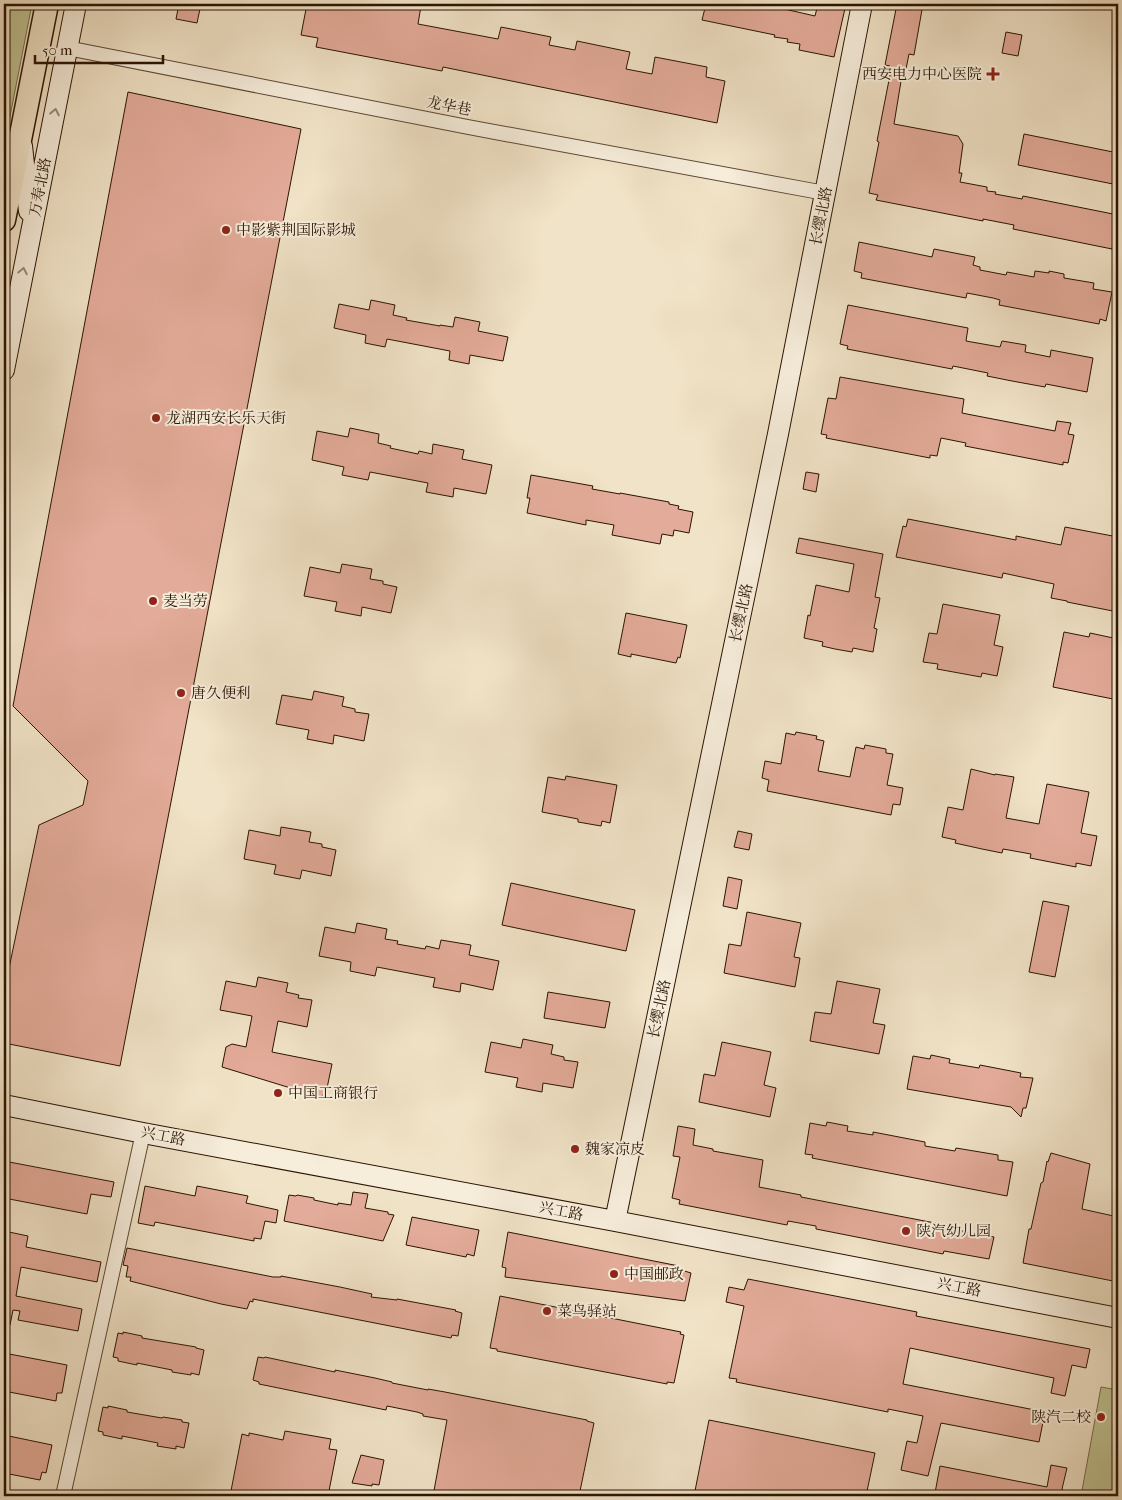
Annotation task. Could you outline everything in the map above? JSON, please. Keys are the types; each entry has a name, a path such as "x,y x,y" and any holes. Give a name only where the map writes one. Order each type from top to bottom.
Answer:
{"main road":[{"path":"4,220 47,4"}],"street":[{"name":"万寿北路","path":"4,370 76,4"},
{"name":"长缨北路","path":"615,1221 778,434 862,4"},
{"name":"龙华巷","path":"67,48 825,193"},
{"path":"21,136 31,231"},
{"name":"兴工路","path":"4,1105 1118,1318"},
{"path":"63,1496 143,1133"}],"green space":[{"path":"4,4 32,4 4,147"},
{"path":"1101,1387 1118,1390 1118,1496 1081,1496"}],"building":[{"path":"179,4 201,4 197,23 176,19"},
{"path":"307,4 413,4 421,6 418,24 498,39 501,27 551,37 549,45 575,50 577,41 630,52 626,69 652,74 655,57 707,67 706,77 725,81 717,123 443,67 442,71 316,47 318,38 301,35"},
{"path":"706,4 770,4 815,16 818,4 846,4 834,57 799,50 800,44 787,42 788,39 774,37 775,35 702,20"},
{"path":"897,4 923,4 914,55 909,54 906,69 903,69 894,124 958,136 963,144 959,173 962,173 960,182 987,187 987,191 996,192 995,194 1022,199 1023,196 1118,215 1118,245 1113,244 1112,249 1013,229 1014,225 983,219 983,221 876,200 878,195 869,193 890,75 888,74 890,66 885,65"},
{"path":"1006,32 1022,35 1018,56 1002,53"},
{"name":"龙湖西安长乐天街","path":"128,92 301,129 120,1066 4,1043 4,992 39,825 83,805 88,781 13,706"},
{"path":"1024,134 1118,153 1118,185 1018,165"},
{"path":"859,242 932,257 934,249 975,257 973,265 980,267 980,270 1006,275 1007,272 1034,277 1035,271 1049,273 1049,271 1064,274 1064,278 1094,283 1093,289 1112,292 1106,321 1100,319 1099,324 999,305 1000,300 993,298 967,293 966,298 861,278 862,273 854,271"},
{"path":"371,300 395,305 393,315 407,318 406,320 453,327 455,317 480,322 478,331 508,337 503,361 470,355 469,364 449,360 450,351 387,339 385,347 365,343 366,335 334,328 339,304 369,310"},
{"path":"848,305 968,328 966,341 1000,347 1002,341 1026,345 1025,352 1050,357 1051,350 1093,358 1087,392 1046,384 1045,387 987,376 988,373 953,366 952,369 847,349 848,346 840,344"},
{"path":"840,377 964,399 962,413 972,415 1055,431 1057,421 1071,423 1068,434 1074,435 1068,463 1063,462 1063,465 965,446 966,443 941,438 937,456 930,455 930,458 826,438 827,435 821,434 828,398 836,399"},
{"path":"350,428 379,434 378,443 391,446 390,448 418,454 419,451 432,454 433,444 464,450 462,459 492,465 486,494 454,488 453,497 426,492 428,483 370,472 368,480 342,475 344,467 312,460 317,431 348,437"},
{"path":"806,472 819,474 816,492 803,489"},
{"path":"531,475 593,486 592,489 669,502 669,504 679,506 678,509 693,512 689,533 674,530 673,536 662,534 660,544 612,535 614,525 586,520 586,525 527,513 530,498 527,498"},
{"path":"908,519 1016,540 1016,536 1061,545 1065,527 1118,537 1118,612 1051,598 1054,584 1003,573 1002,578 896,557 903,526 906,527"},
{"path":"799,538 883,554 875,597 880,598 874,628 877,629 873,652 853,648 852,652 835,649 822,646 823,642 804,638 816,585 849,592 854,564 796,553"},
{"path":"342,564 372,569 370,579 383,581 383,584 397,587 391,613 362,607 361,616 335,611 337,602 304,596 310,567 340,573"},
{"path":"943,604 1000,615 994,645 1003,647 997,676 982,673 981,677 937,669 938,664 923,662 929,633 937,634"},
{"path":"626,613 687,625 680,658 678,657 676,663 631,654 631,657 618,654"},
{"path":"1064,632 1089,637 1090,633 1118,639 1115,658 1118,658 1118,700 1053,687"},
{"path":"314,691 344,697 342,706 355,709 355,712 369,714 364,741 334,735 333,744 307,739 309,730 276,724 282,695 312,700"},
{"path":"796,732 817,736 816,739 824,741 818,771 850,777 856,747 864,749 865,745 886,749 886,753 893,754 887,785 903,788 900,805 893,804 891,815 767,791 769,780 762,778 765,761 781,764 786,733 795,735"},
{"path":"971,769 995,775 1014,777 1006,818 1039,824 1047,784 1089,792 1081,833 1097,836 1091,866 1076,863 1076,867 1030,858 1031,854 1003,849 1002,853 955,843 956,840 942,837 948,807 963,810"},
{"path":"566,776 617,785 610,823 602,821 601,826 578,822 578,819 542,812 548,777 565,780"},
{"path":"281,827 311,832 309,842 322,844 322,847 336,850 331,876 302,870 300,879 274,874 276,865 244,859 249,830 280,836"},
{"path":"738,831 752,834 749,850 734,847"},
{"path":"728,877 742,880 737,909 723,906"},
{"path":"511,883 635,910 626,951 502,925"},
{"path":"1043,901 1069,906 1055,977 1029,972"},
{"path":"747,912 801,923 794,957 800,958 795,987 724,973 729,944 741,946"},
{"path":"357,923 387,929 385,939 398,941 397,944 425,949 426,946 439,949 441,940 471,945 469,955 499,961 493,990 461,983 460,992 433,987 435,978 377,967 375,976 350,971 351,962 319,956 325,927 355,933"},
{"path":"258,977 288,983 286,992 299,995 298,998 312,1000 307,1027 278,1021 272,1052 332,1064 326,1093 320,1097 222,1067 226,1047 232,1044 246,1047 252,1016 220,1010 226,981 256,987"},
{"path":"837,981 880,989 873,1023 885,1025 879,1054 810,1041 815,1012 831,1014"},
{"path":"548,992 610,1002 605,1028 544,1018"},
{"path":"523,1039 553,1045 551,1054 564,1057 564,1060 578,1062 573,1088 543,1083 542,1092 516,1087 518,1078 485,1072 491,1042 521,1048"},
{"path":"722,1042 771,1052 764,1085 776,1088 770,1117 699,1102 704,1074 715,1076"},
{"path":"931,1055 950,1059 949,1063 979,1068 980,1065 1021,1073 1020,1077 1033,1078 1026,1108 1023,1108 1021,1117 1011,1107 907,1089 913,1056 930,1059"},
{"path":"827,1122 848,1126 847,1131 873,1135 873,1132 925,1142 925,1146 955,1151 956,1148 998,1155 998,1160 1013,1162 1007,1196 812,1158 813,1155 805,1154 810,1123 826,1126"},
{"path":"678,1126 695,1129 693,1145 713,1149 713,1151 763,1160 759,1187 994,1237 989,1259 944,1251 943,1254 816,1229 816,1226 788,1221 787,1225 679,1204 680,1200 672,1198 680,1157 673,1156"},
{"path":"1051,1153 1090,1164 1082,1209 1118,1217 1118,1282 1023,1263 1029,1229 1031,1229 1041,1183 1043,1182 1047,1161"},
{"path":"4,1161 114,1182 111,1197 91,1194 87,1214 4,1198"},
{"path":"145,1186 195,1196 197,1186 248,1196 246,1203 278,1210 276,1223 265,1221 261,1239 254,1238 254,1241 155,1222 154,1226 138,1223"},
{"path":"353,1192 368,1194 365,1208 388,1212 388,1214 394,1215 383,1241 284,1221 289,1195 314,1198 314,1200 338,1205 338,1203 351,1205"},
{"path":"412,1217 479,1230 474,1256 467,1254 466,1257 406,1245"},
{"path":"9,1232 28,1236 26,1247 101,1262 97,1282 21,1267 16,1296 82,1309 78,1331 18,1320 20,1311 13,1310 10,1325 4,1324 4,1235 9,1236"},
{"path":"508,1232 679,1266 678,1269 691,1273 685,1301 505,1277 506,1268 502,1267"},
{"path":"127,1248 273,1277 281,1276 340,1287 372,1294 371,1297 397,1299 456,1310 462,1313 458,1336 452,1335 451,1338 253,1299 253,1302 250,1301 247,1309 130,1281 131,1277 126,1277 128,1266 123,1265"},
{"path":"748,1279 917,1312 916,1316 1090,1349 1086,1368 1072,1365 1065,1396 1051,1393 1054,1378 910,1348 903,1384 1045,1412 1039,1442 941,1423 928,1476 901,1470 907,1441 917,1443 923,1416 888,1409 888,1412 736,1382 737,1379 729,1378 744,1306 726,1302 729,1287 744,1290"},
{"path":"500,1296 681,1332 680,1334 684,1335 674,1383 667,1382 667,1384 497,1351 497,1349 490,1348"},
{"path":"123,1332 142,1336 142,1338 204,1350 199,1375 172,1372 172,1370 118,1361 118,1358 113,1357 118,1333 123,1334"},
{"path":"4,1353 67,1365 62,1393 57,1393 56,1401 4,1391"},
{"path":"258,1357 335,1372 335,1370 392,1383 587,1420 594,1423 579,1496 433,1496 447,1420 423,1416 423,1414 417,1412 387,1406 386,1410 259,1384 259,1382 253,1380"},
{"path":"108,1406 127,1410 127,1412 182,1420 182,1422 189,1423 184,1448 176,1446 176,1449 157,1446 158,1443 122,1436 122,1439 103,1435 103,1432 98,1431 103,1407 108,1408"},
{"path":"709,1420 875,1453 866,1496 694,1496"},
{"path":"285,1431 331,1439 329,1449 337,1450 328,1496 230,1496 242,1434 249,1436 249,1433 283,1440"},
{"path":"4,1435 52,1445 46,1473 42,1472 40,1480 4,1473"},
{"path":"361,1455 384,1460 379,1485 372,1484 372,1486 352,1483"},
{"path":"1051,1465 1067,1468 1062,1496 943,1496 935,1493 940,1466 1047,1487"}],"place":[{"name":"西安电力中心医院","path":"993,74"},
{"name":"中影紫荆国际影城","path":"226,230"},
{"name":"龙湖西安长乐天街","path":"156,418"},
{"name":"麦当劳","path":"153,601"},
{"name":"唐久便利","path":"181,693"},
{"name":"中国工商银行","path":"278,1093"},
{"name":"魏家凉皮","path":"575,1149"},
{"name":"陕汽幼儿园","path":"906,1231"},
{"name":"中国邮政","path":"614,1274"},
{"name":"菜鸟驿站","path":"547,1311"},
{"name":"陕汽二校","path":"1101,1417"}]}
